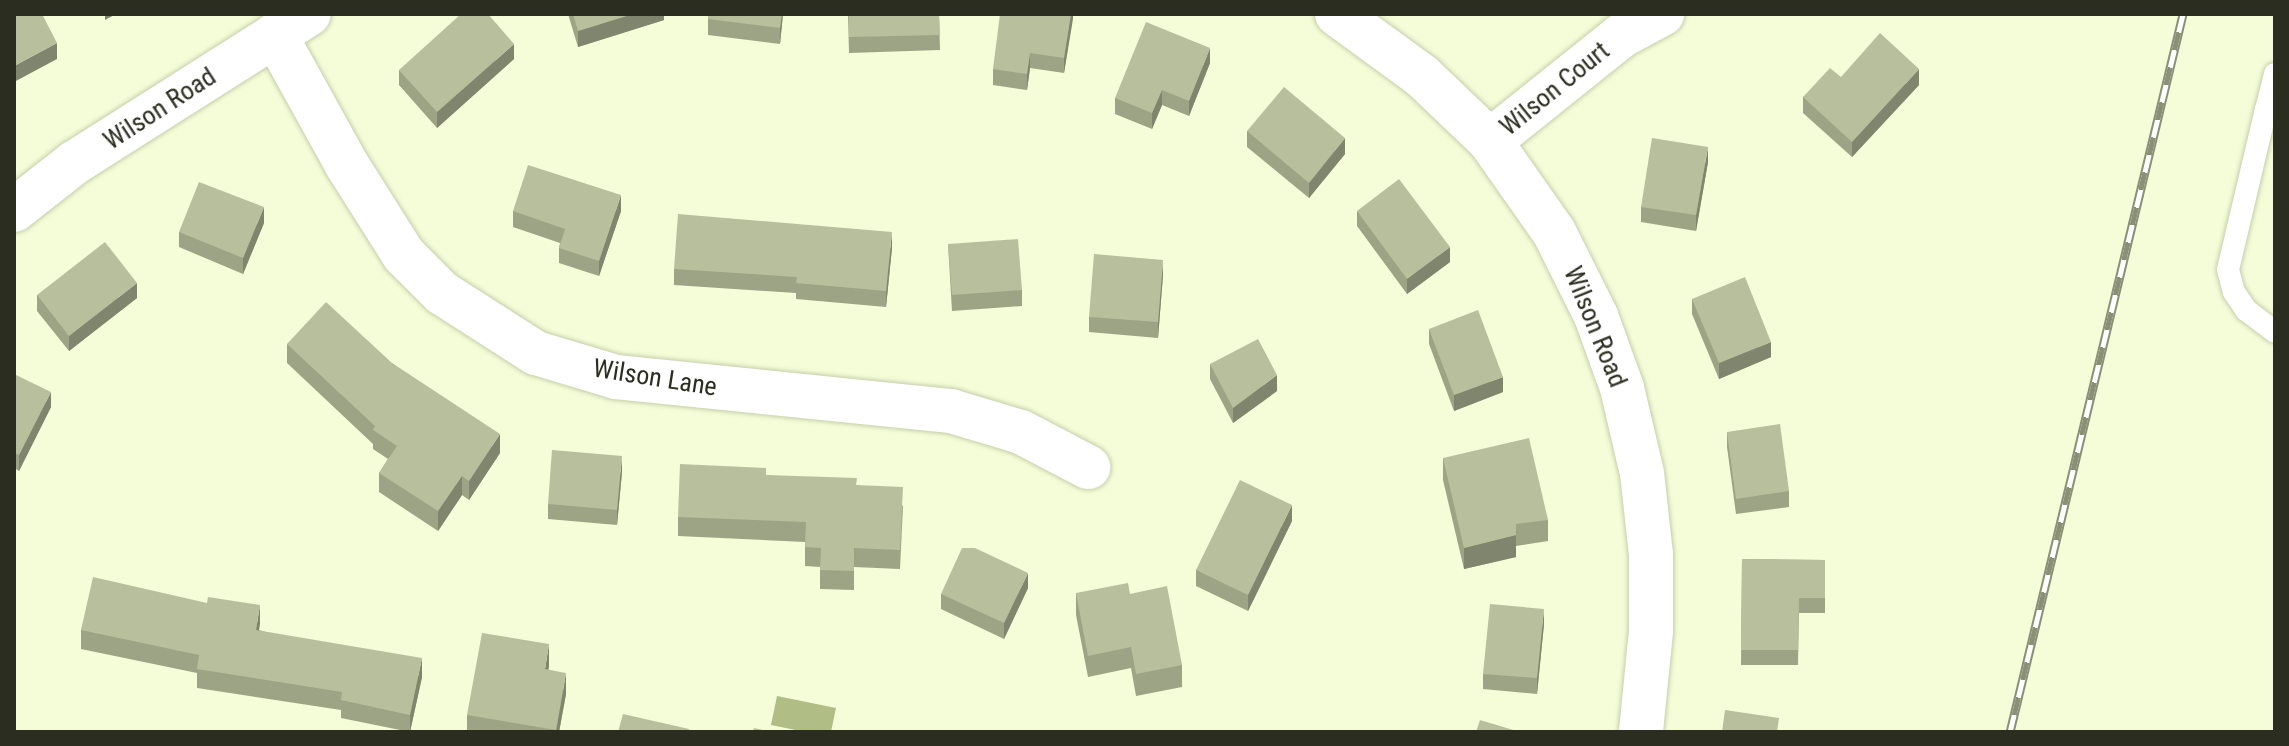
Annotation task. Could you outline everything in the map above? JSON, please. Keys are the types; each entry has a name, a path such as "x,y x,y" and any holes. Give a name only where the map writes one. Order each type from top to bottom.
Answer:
{"street":[{"name":"Wilson Road","path":"1337,14 1422,76 1490,141 1554,232 1596,316 1622,388 1642,473 1651,555 1651,631 1641,732"},
{"name":"Wilson Court","path":"1490,141 1621,36 1662,14"},
{"name":"Wilson Road","path":"14,210 74,163 292,24"},
{"name":"Wilson Lane","path":"292,24 347,165 404,255 442,293 536,353 616,377 951,411 1021,432 1088,467"}],"lane":[{"path":"2275,74 2270,110 2228,270 2234,292 2246,310 2275,332"}],"shaded area":[{"path":"777,696 836,708 831,732 805,732 771,725"}],"building":[{"path":"14,14 42,14 57,43 14,66"},
{"path":"461,14 488,14 514,44 437,112 399,70"},
{"path":"573,14 633,14 578,31"},
{"path":"708,14 782,14 780,28 708,19"},
{"path":"849,14 939,14 940,35 849,37"},
{"path":"1000,14 1071,14 1064,58 1030,53 1027,74 993,69"},
{"path":"1146,22 1210,48 1189,101 1162,90 1152,113 1115,98"},
{"path":"1880,33 1919,69 1852,142 1803,97 1830,68 1841,77"},
{"path":"1284,87 1345,138 1309,183 1247,131"},
{"path":"1652,138 1708,147 1696,215 1641,207"},
{"path":"528,165 621,195 599,261 559,248 565,229 513,211"},
{"path":"1399,179 1450,247 1407,279 1357,211"},
{"path":"199,182 264,207 243,258 179,232"},
{"path":"678,214 892,232 886,291 796,283 797,277 674,269"},
{"path":"1018,239 1022,290 952,295 948,244"},
{"path":"105,242 137,283 69,336 37,295"},
{"path":"1094,254 1163,260 1158,322 1089,317"},
{"path":"1745,277 1771,342 1719,363 1692,299"},
{"path":"326,302 392,363 500,434 469,481 462,476 438,511 379,473 397,446 373,430 375,426 287,344"},
{"path":"1478,310 1503,377 1454,395 1429,329"},
{"path":"1258,339 1277,375 1233,408 1210,364"},
{"path":"14,374 51,392 19,455 14,453"},
{"path":"1780,424 1789,491 1736,499 1727,432"},
{"path":"1529,438 1548,520 1516,524 1516,535 1464,548 1443,458"},
{"path":"552,450 622,456 617,510 548,504"},
{"path":"680,464 766,468 766,475 857,478 856,485 903,487 900,550 854,548 854,571 820,570 821,548 805,547 806,522 678,517"},
{"path":"1240,480 1292,505 1248,595 1196,570"},
{"path":"962,548 975,548 1028,573 1004,623 941,594"},
{"path":"1742,559 1825,560 1825,598 1799,598 1798,650 1741,650"},
{"path":"93,577 207,603 208,597 260,605 256,630 422,658 410,715 341,700 342,692 197,669 199,655 81,630"},
{"path":"1128,583 1130,594 1167,586 1182,665 1136,674 1131,647 1088,656 1076,593"},
{"path":"1490,604 1544,609 1537,678 1483,674"},
{"path":"482,633 549,644 545,669 566,673 556,730 467,715"},
{"path":"1725,710 1779,718 1777,732 1722,732"},
{"path":"623,714 689,729 688,732 618,732"},
{"path":"1480,720 1520,732 1476,732"}],"railway":[{"path":"2010,732 2183,14"}]}
